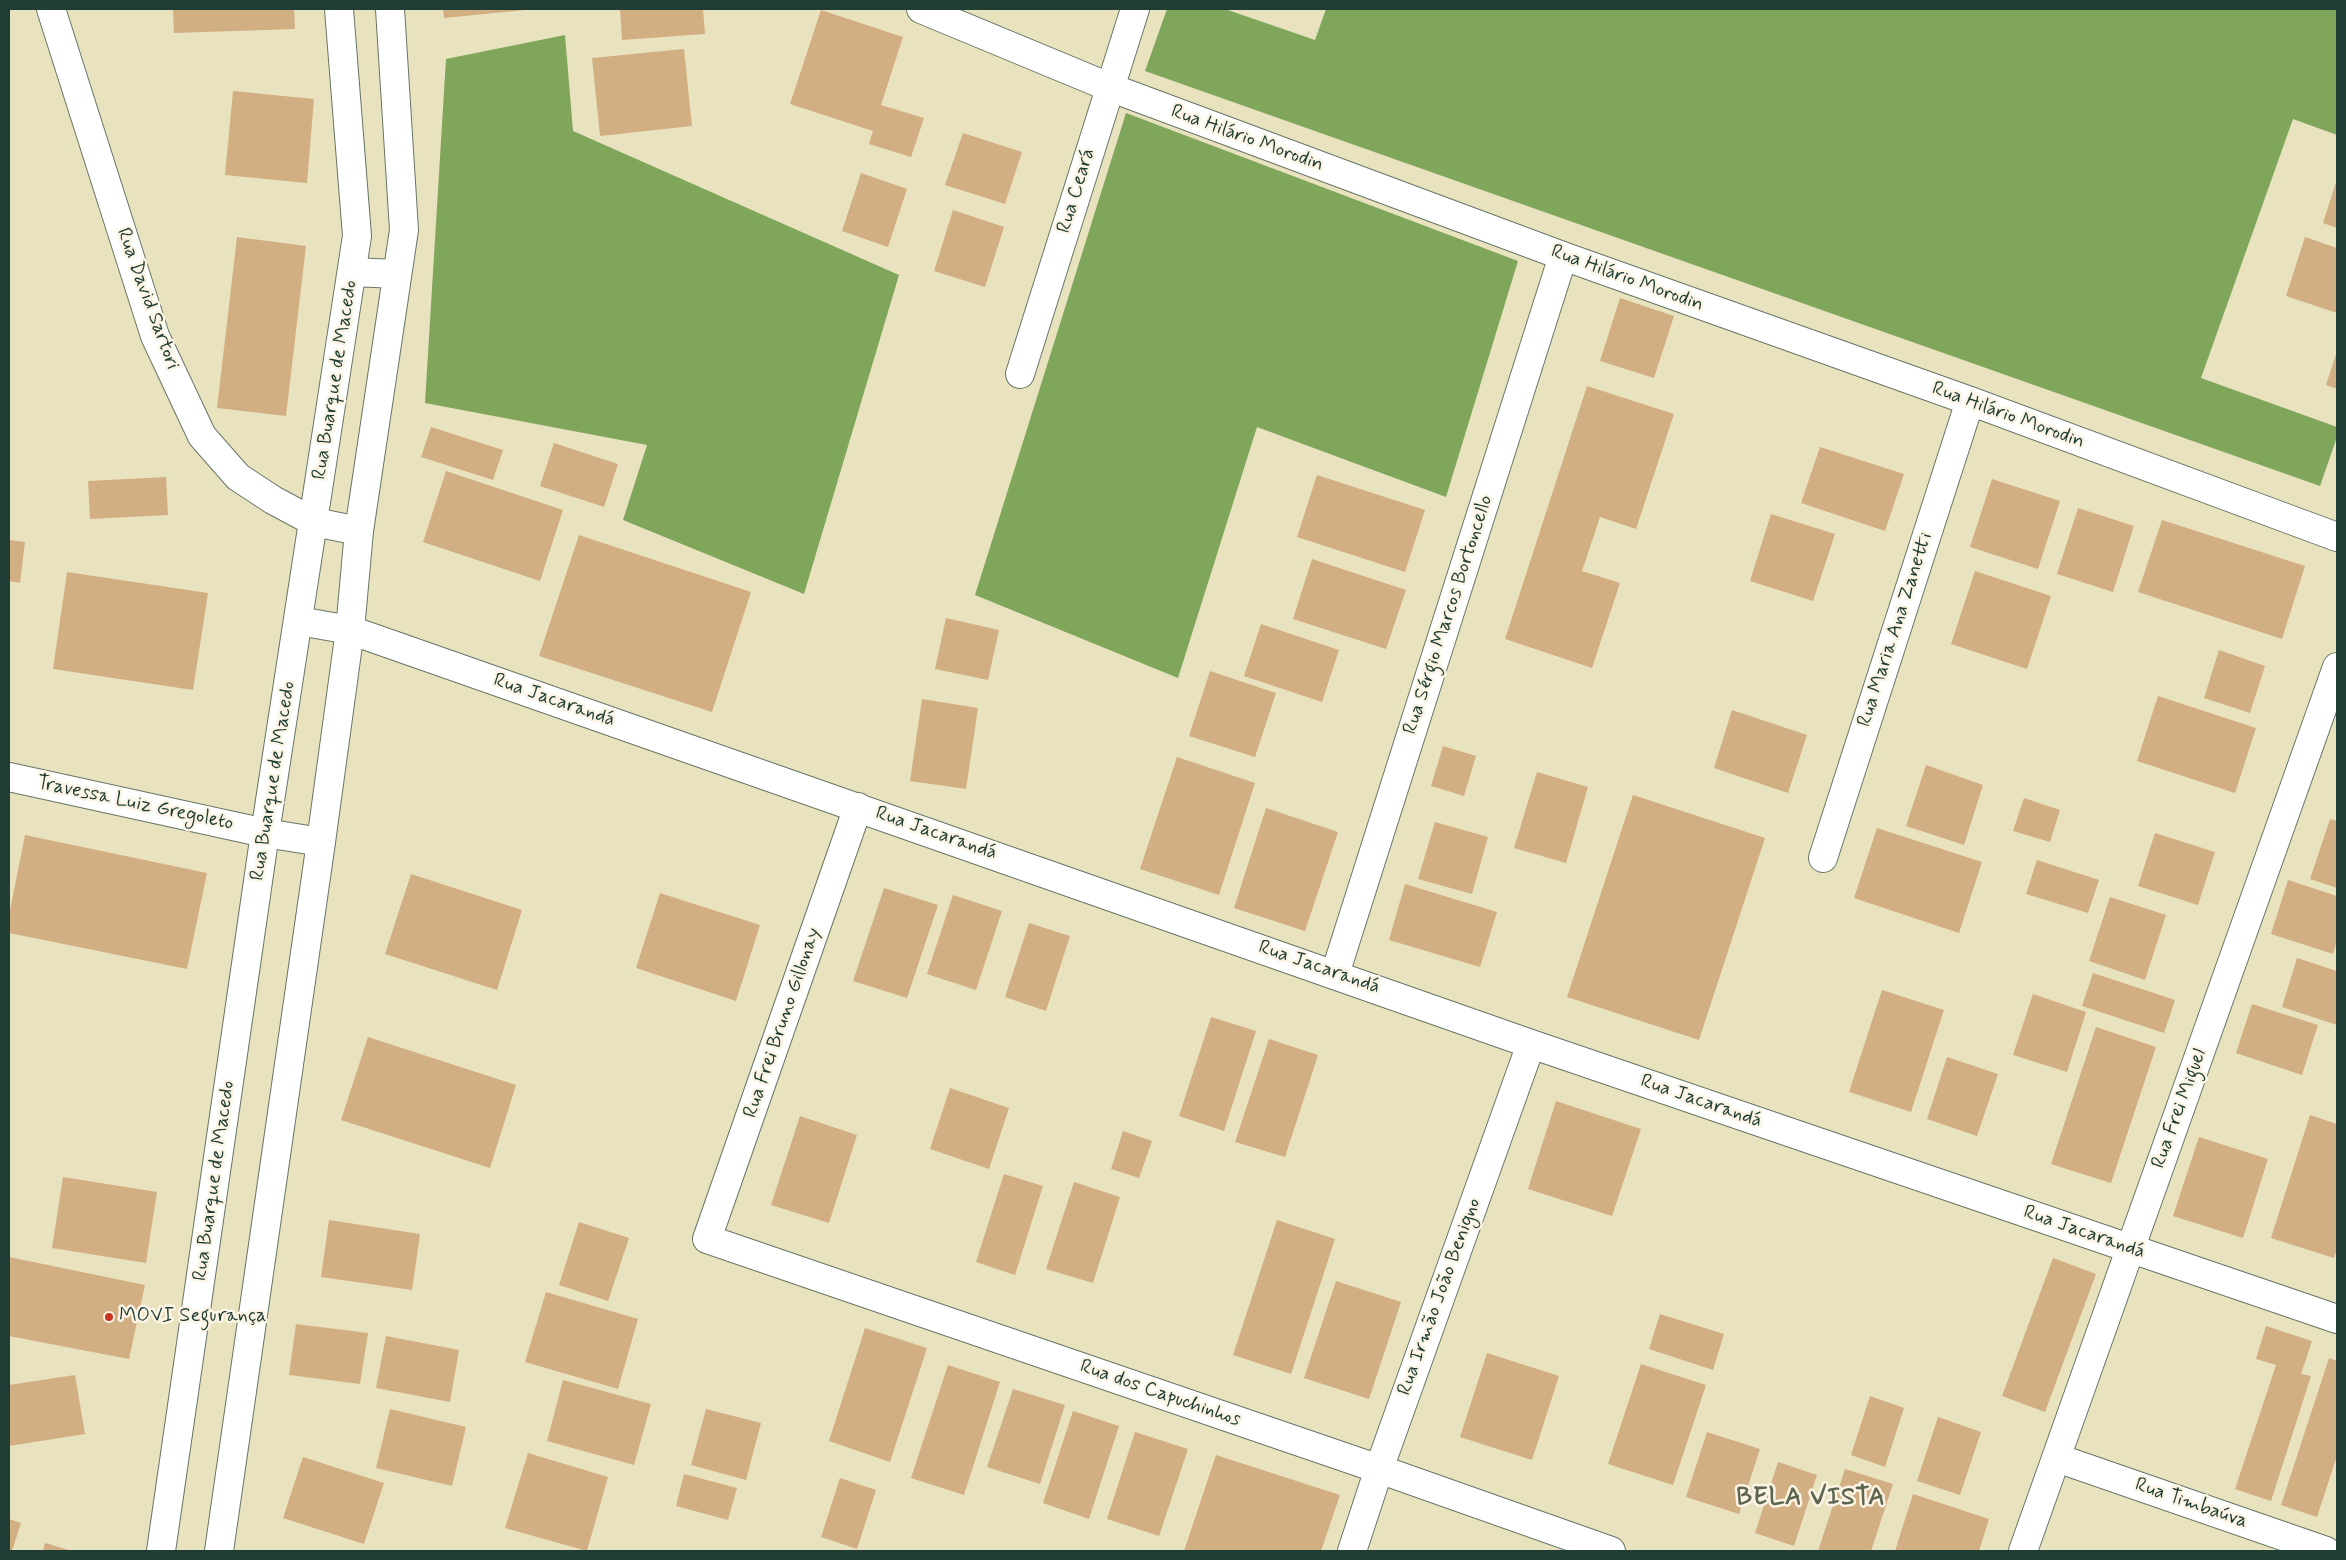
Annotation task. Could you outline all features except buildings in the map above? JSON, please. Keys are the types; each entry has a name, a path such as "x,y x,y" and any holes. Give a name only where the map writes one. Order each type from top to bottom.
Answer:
{"street":[{"name":"Rua David Sartori","path":"51,9 155,336 202,436 238,477 273,500 314,522 359,531"},
{"name":"Rua Buarque de Macedo","path":"161,1551 265,833 357,236 339,9"},
{"path":"219,1551 321,842 350,630 359,531 404,230 390,9"},
{"name":"Rua Hilário Morodin","path":"921,9 1109,87 1563,256 1970,401 2337,537"},
{"name":"Rua Ceará","path":"1020,374 1135,9"},
{"name":"Rua Sérgio Marcos Bortoncello","path":"1335,974 1563,256"},
{"path":"352,272 397,274"},
{"name":"Rua Maria Ana Zanetti","path":"1823,858 1970,401"},
{"name":"Rua Jacarandá","path":"299,620 350,630 1531,1044 2337,1320"},
{"name":"Rua Frei Miguel","path":"2023,1551 2337,667"},
{"name":"Travessa Luiz Gregoleto","path":"9,777 265,833 321,842"},
{"name":"Rua Frei Bruno Gillonay","path":"708,1239 858,807"},
{"name":"Rua Irmão João Benigno","path":"1352,1551 1379,1469 1531,1044"},
{"name":"Rua dos Capuchinhos","path":"708,1239 1379,1469 1611,1551"},
{"name":"Rua Timbaúva","path":"2057,1458 2326,1551"}],"green space":[{"path":"1167,9 1225,9 1315,40 1326,9 2337,9 2337,135 2293,119 2201,378 2337,427 2337,437 2320,486 1145,71"},
{"path":"565,35 573,131 899,275 804,594 623,520 647,445 425,403 446,59"},
{"path":"1126,113 1518,261 1446,497 1257,427 1178,678 975,595"}],"place":[{"name":"MOVI Segurança","path":"109,1317"}],"district":[{"name":"BELA VISTA","path":"1811,1499"}]}
